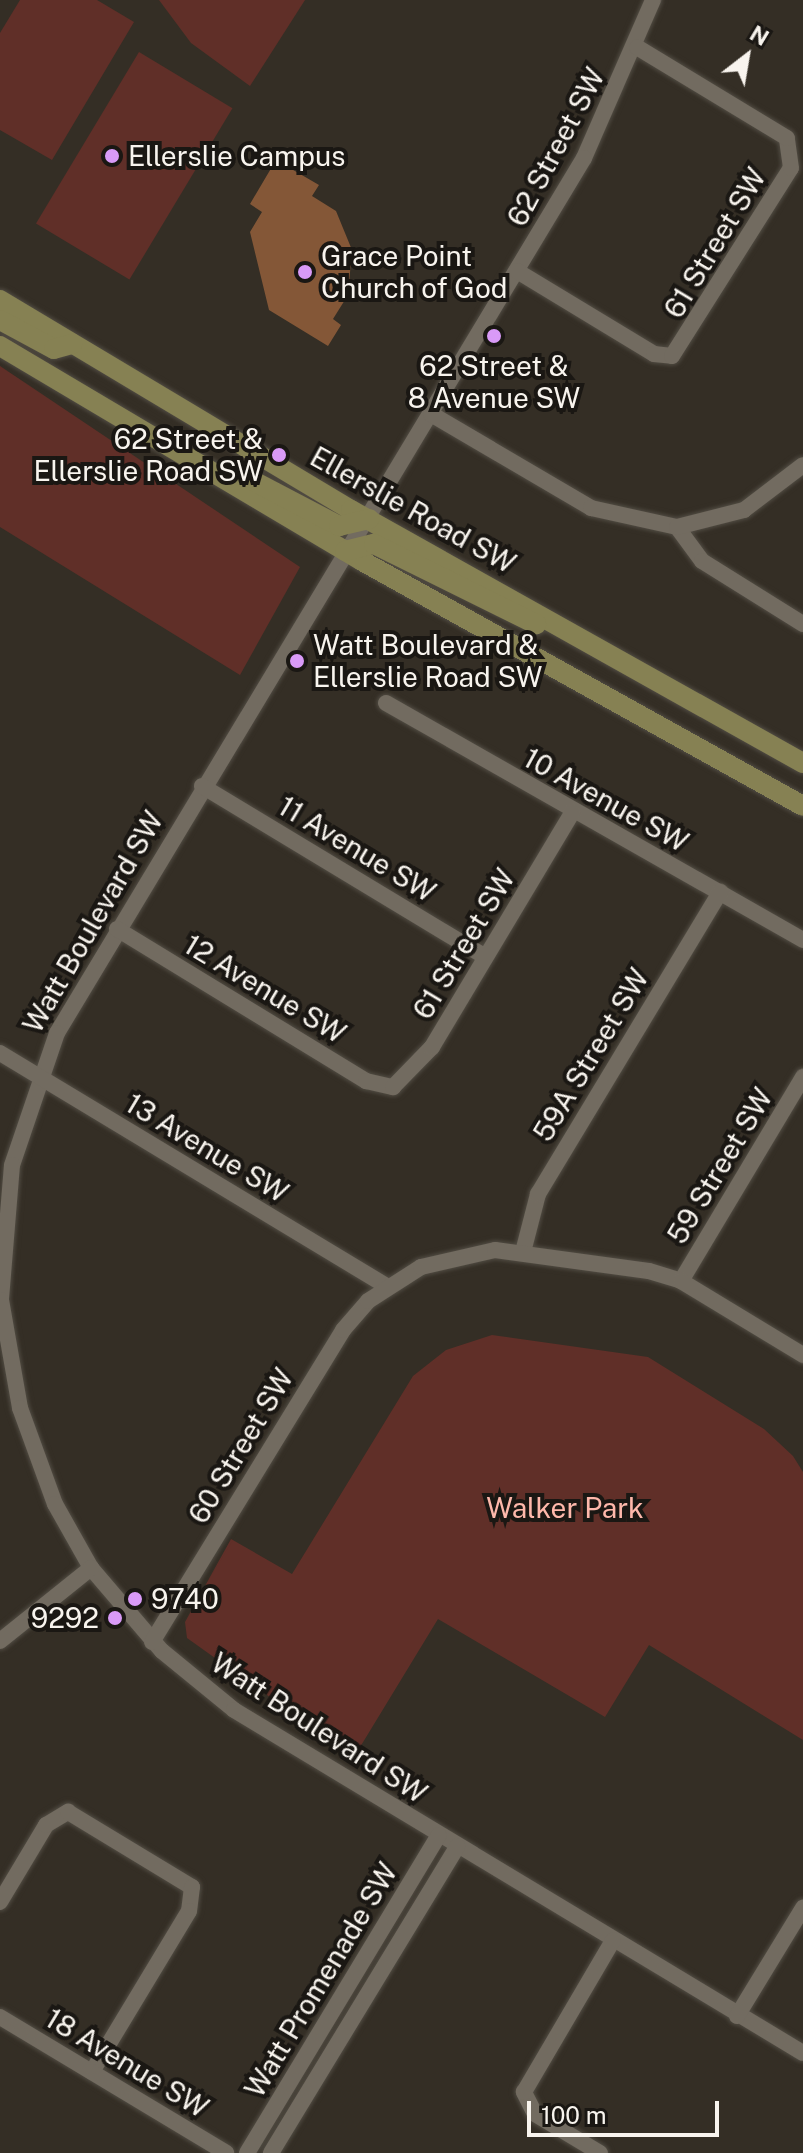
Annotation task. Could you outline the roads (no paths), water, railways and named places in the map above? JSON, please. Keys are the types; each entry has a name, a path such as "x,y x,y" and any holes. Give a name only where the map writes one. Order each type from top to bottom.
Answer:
{"main road":[{"name":"Ellerslie Road SW","path":"0,300 369,519 622,658 803,763"},
{"path":"0,320 54,349 72,344"},
{"path":"53,376 72,344"},
{"path":"0,346 345,551 803,806"},
{"path":"167,445 339,526 369,519"},
{"path":"345,551 374,544 523,619 622,658"}],"street":[{"name":"62 Street SW","path":"369,519 596,137 637,47 653,0"},
{"name":"61 Street SW","path":"517,271 669,357 683,346 775,194 794,150 787,138 637,47"},
{"path":"431,414 591,508 677,527 744,510 803,465"},
{"name":"Watt Boulevard SW","path":"369,519 345,551 117,929 38,1076 10,1176 1,1300 36,1462 91,1568 152,1642 234,1710 803,2053"},
{"path":"677,527 702,561 803,624"},
{"name":"10 Avenue SW","path":"386,703 572,813 803,940"},
{"name":"11 Avenue SW","path":"202,786 485,957"},
{"name":"61 Street SW","path":"388,1088 422,1061 572,813"},
{"name":"59A Street SW","path":"523,1252 538,1194 720,892"},
{"name":"12 Avenue SW","path":"117,929 388,1088"},
{"name":"13 Avenue SW","path":"0,1053 387,1286"},
{"name":"59 Street SW","path":"681,1281 803,1077"},
{"path":"387,1286 457,1254 523,1252 681,1281 803,1355"},
{"name":"60 Street SW","path":"152,1642 343,1330 387,1286"},
{"path":"0,1641 91,1568"},
{"path":"0,1902 46,1825 68,1812 183,1877 193,1892 92,2072"},
{"name":"Watt Promenade SW","path":"247,2153 439,1835"},
{"name":"Watt Promenade SW","path":"271,2153 458,1846"},
{"path":"737,2016 803,1908"},
{"path":"600,2153 535,2114 524,2098 528,2079 613,1940"},
{"name":"18 Avenue SW","path":"0,2017 226,2153"}],"place":[{"name":"Ellerslie Campus","path":"112,156"},
{"name":"Grace Point Church of God","path":"305,272"},
{"name":"62 Street & 8 Avenue SW","path":"494,336"},
{"name":"62 Street & Ellerslie Road SW","path":"279,455"},
{"name":"Watt Boulevard & Ellerslie Road SW","path":"297,661"},
{"name":"9740","path":"135,1599"},
{"name":"9292","path":"115,1618"}],"park label":[{"name":"Walker Park","path":"565,1508"}]}
